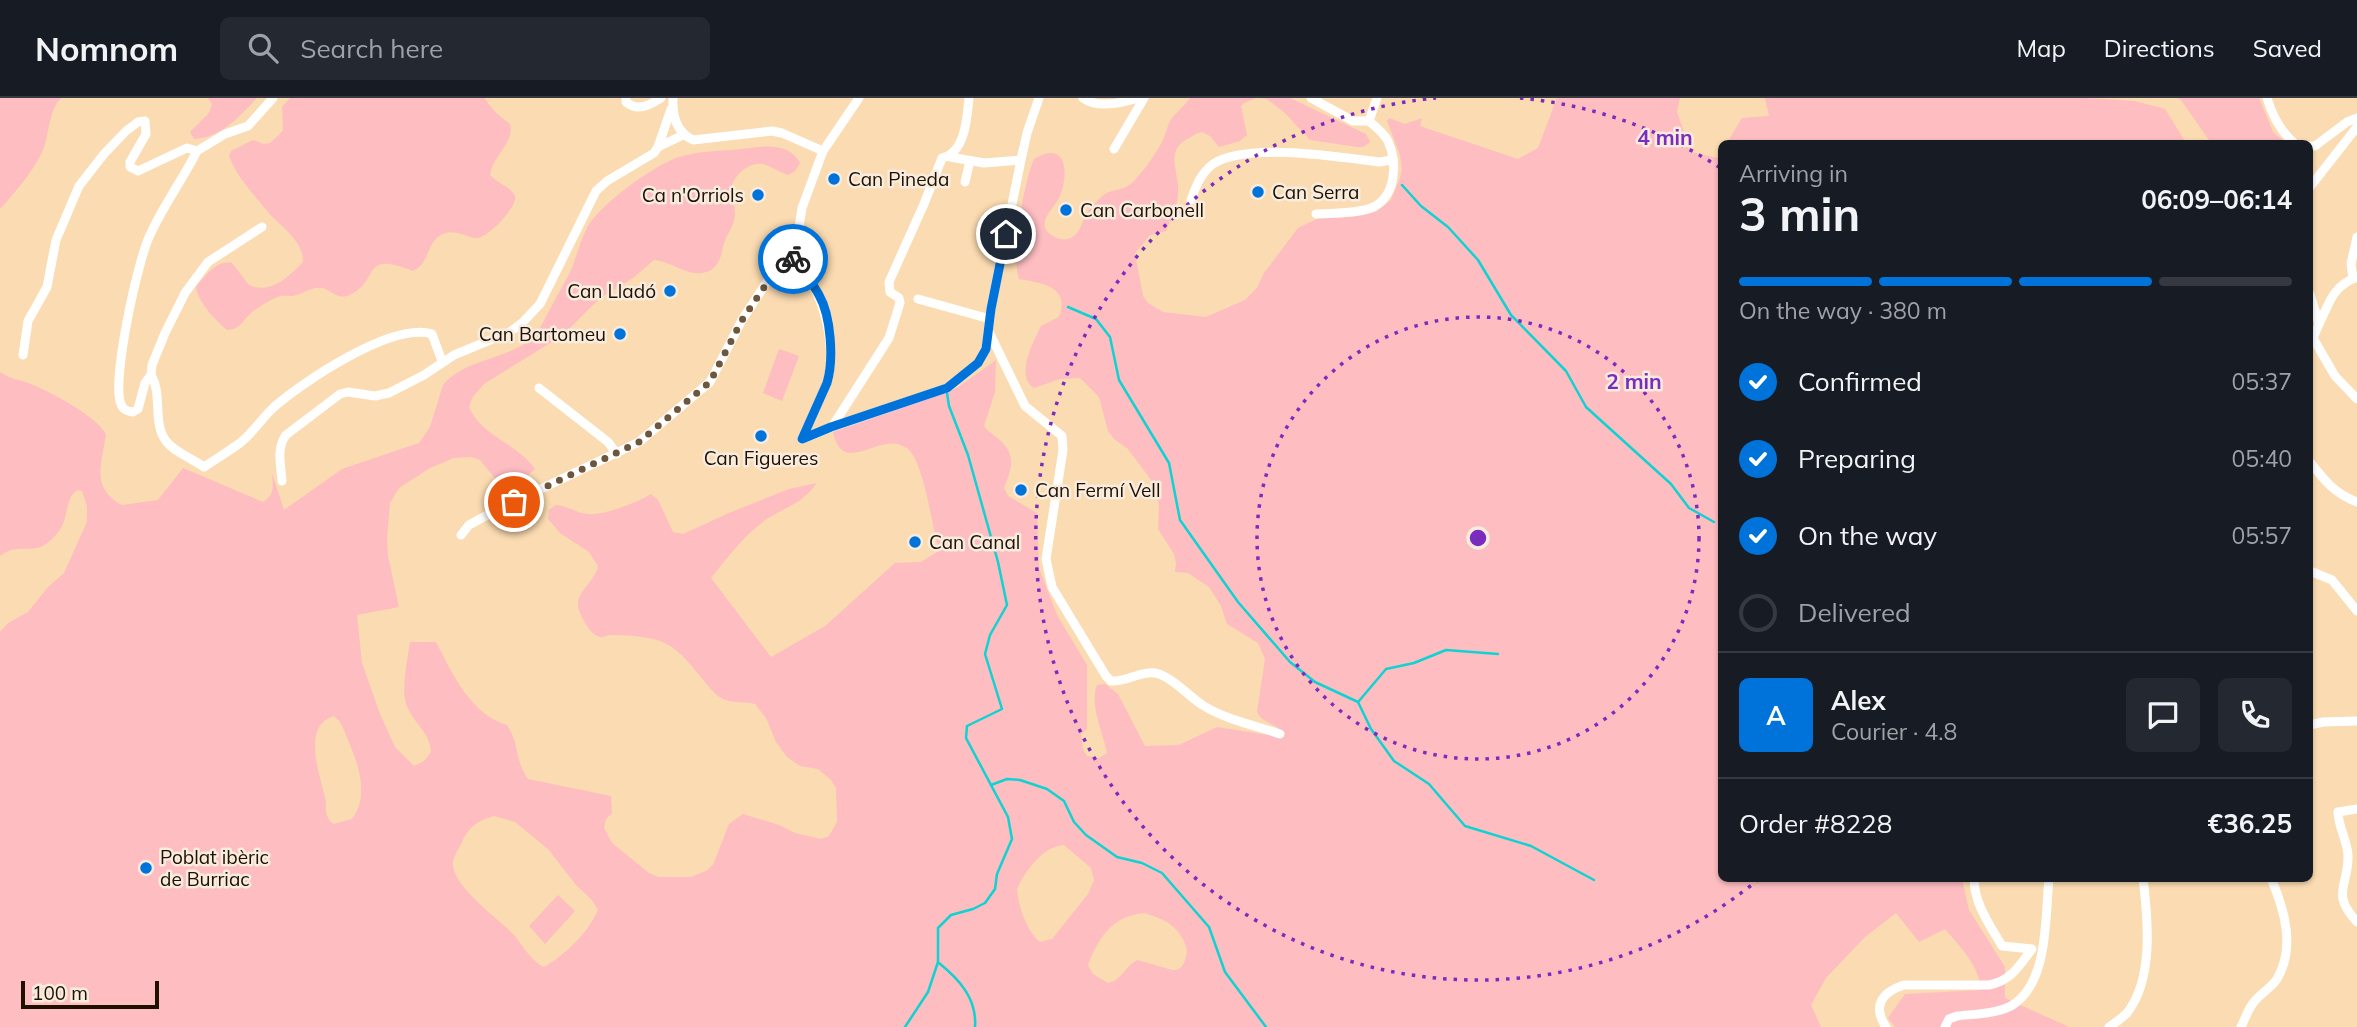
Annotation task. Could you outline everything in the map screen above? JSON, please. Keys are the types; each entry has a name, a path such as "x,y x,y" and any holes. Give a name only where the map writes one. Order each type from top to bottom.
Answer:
{"street":[{"path":"262,227 208,262 185,293 152,365 138,409 127,411 121,406 119,397 122,351 148,237 197,151 225,134 248,125 273,98"},
{"path":"626,98 626,102 632,107 642,107 662,98"},
{"path":"461,535 468,525 639,442 710,382 742,320 798,234 802,208 823,151 859,98"},
{"path":"950,157 958,149 970,98"},
{"path":"786,255 793,259 820,297 831,345 827,383 802,439 947,388 978,363 986,349 1021,160 1039,98"},
{"path":"1083,98 1089,102 1138,98"},
{"path":"1114,149 1144,98"},
{"path":"1311,98 1353,121 1369,121 1388,141 1394,177 1380,203 1368,209 1316,214"},
{"path":"1369,121 1377,98"},
{"path":"2267,98 2282,130 2291,140"},
{"path":"673,102 676,123 683,135 693,140 772,131 823,151"},
{"path":"282,481 281,442 286,435 340,394 348,392 375,396 389,393 424,375 442,361 510,332 527,319 540,304 596,191 607,180 654,153 673,102"},
{"path":"2313,145 2357,118"},
{"path":"23,355 28,321 47,287 56,240 79,186 103,154 138,121 145,121 146,134 130,163 133,171 138,172 187,148 197,151"},
{"path":"2313,183 2357,127"},
{"path":"658,147 683,135"},
{"path":"1191,200 1199,179 1214,164 1238,156 1280,152 1379,162 1393,160"},
{"path":"831,427 889,338 900,303 899,298 890,292 889,282 942,158 984,163 1021,160"},
{"path":"965,182 970,161"},
{"path":"2313,333 2334,292 2343,283 2355,278 2351,264 2357,237"},
{"path":"918,299 990,319"},
{"path":"2313,303 2319,324"},
{"path":"151,375 156,384 160,427 167,442 204,467 243,441 275,406 345,358 391,338 425,331 432,334 442,361"},
{"path":"989,332 1025,406 1062,436 1063,450 1046,559 1052,587 1106,676 1111,681 1118,682 1132,676 1160,674 1201,705 1226,718 1280,734"},
{"path":"2313,337 2335,376 2357,399"},
{"path":"539,388 608,442 617,454"},
{"path":"2313,466 2332,489 2357,502"},
{"path":"2313,571 2332,580 2357,611"},
{"path":"2343,721 2357,712"},
{"path":"2313,725 2357,720"},
{"path":"2357,809 2338,812 2338,821 2348,855 2341,898 2357,922"},
{"path":"1974,882 1984,916 2003,946 2032,949"},
{"path":"1945,1027 1950,1019 2009,1007 2030,988 2038,972 2049,882"},
{"path":"2109,1027 2126,1013 2145,976 2146,897 2144,882"},
{"path":"2241,1027 2251,1006 2275,982 2282,969 2286,918 2272,882"},
{"path":"1886,1027 1879,1017 1879,1009 1883,997 1892,989 1903,985 2001,983 2013,974 2043,934"}],"shaded area":[{"path":"0,98 61,98 54,109 39,158 0,209"},
{"path":"208,98 257,98 237,119 221,130 204,138 194,139 190,132 209,113 212,104"},
{"path":"290,98 484,98 496,113 510,124 509,137 490,175 513,193 515,201 507,215 481,237 452,232 438,237 422,263 413,271 384,264 372,270 364,284 347,296 318,288 277,297 252,312 239,326 227,330 212,316 197,293 196,287 212,269 221,264 232,263 249,285 264,288 286,278 303,262 296,241 252,192 236,171 229,156 231,151 253,140 270,143 279,135 283,130 282,107"},
{"path":"1190,98 1256,98 1241,106 1247,135 1240,141 1219,147 1210,136 1202,132 1180,144 1175,157 1178,194 1172,218 1166,231 1150,235 1135,253 1143,296 1148,303 1163,312 1206,317 1245,300 1257,288 1264,273 1298,228 1321,217 1376,212 1391,200 1402,169 1400,155 1387,121 1389,118 1405,124 1422,118 1420,126 1518,159 1538,148 1557,98 1680,98 1677,112 1691,152 1718,158 1718,882 1963,882 1969,910 2005,967 2005,998 2069,1027 1895,1027 1888,1018 1905,994 1981,990 1973,965 1945,929 1919,942 1896,913 1865,937 1826,978 1811,1005 1821,1027 0,1027 0,632 8,623 28,612 48,587 64,573 87,522 87,506 82,491 77,490 69,502 62,526 51,540 36,548 12,550 0,556 0,372 61,399 93,419 106,434 100,474 102,483 105,491 122,505 158,500 183,468 263,502 271,493 272,473 284,510 342,469 419,443 430,427 443,385 464,369 515,349 536,334 572,268 587,228 603,208 642,177 668,161 686,155 775,147 789,152 800,163 795,171 788,175 757,164 738,175 731,189 734,220 720,259 713,268 706,272 693,273 654,260 633,278 600,298 563,335 484,384 472,398 469,407 482,426 528,460 535,469 521,481 505,485 498,482 480,460 472,457 454,458 430,468 399,488 390,503 388,556 399,607 357,615 362,663 380,714 395,747 414,766 424,761 431,752 428,739 409,709 405,697 405,673 410,642 436,642 473,703 494,720 507,725 528,779 611,796 612,813 606,819 604,828 612,843 649,873 658,877 691,877 706,871 713,865 729,824 743,814 795,833 821,839 829,836 837,822 836,788 818,769 800,766 787,757 776,742 766,718 755,704 722,699 669,645 648,638 611,635 601,637 591,631 578,606 581,594 598,566 589,552 560,533 548,519 549,510 556,505 584,513 602,513 651,494 658,500 673,532 683,534 789,489 817,483 798,502 757,527 711,578 771,657 825,626 895,563 921,562 937,552 923,480 909,450 898,444 887,444 855,453 846,452 838,446 833,432 957,388 996,360 995,392 984,426 1001,441 1011,458 1004,488 1008,496 1037,513 1039,568 1057,615 1087,665 1087,729 1081,734 1087,756 1099,758 1107,753 1095,701 1097,685 1105,684 1118,694 1145,746 1179,745 1217,727 1275,736 1283,733 1262,719 1257,712 1265,659 1258,643 1227,624 1221,606 1209,587 1188,573 1175,572 1174,554 1158,529 1157,488 1128,449 1108,431 1099,397 1080,378 1060,379 1034,388 1026,376 1027,359 1041,326 1059,317 1062,307 1061,299 1052,288 1019,279 1017,254 1020,219 1026,184 1034,159 1053,153 1063,161 1063,187 1047,216 1045,227 1055,237 1068,239 1076,234 1089,210 1101,197 1128,186 1137,178 1159,147 1172,118","holes":["334,716 341,724 355,759 361,790 357,810 352,819 334,824 327,814 315,754 318,730","494,816 515,822 548,849 598,910 575,943 544,967 466,890 454,871 453,862 471,828","1064,845 1091,868 1094,880 1088,894 1052,939 1040,942 1024,918 1017,889 1042,855 1056,846","1144,913 1171,925 1181,935 1187,950 1182,966 1172,970 1138,960 1117,979 1108,983 1093,974 1088,965 1102,937 1123,918"]},
{"path":"1259,98 1290,98 1366,134 1370,142 1363,147 1357,147 1310,140 1285,113 1267,99"},
{"path":"1765,98 2086,98 2135,101 2165,109 2184,140 1729,140 1742,118 1769,116"},
{"path":"2177,98 2259,98 2273,132 2282,140 2209,140"},
{"path":"779,349 799,356 782,401 763,393"},
{"path":"558,895 575,911 545,944 529,926"}],"waterway":[{"path":"1402,185 1421,206 1448,227 1478,260 1511,315 1566,371 1586,407 1671,484 1689,508 1714,522"},
{"path":"1068,307 1096,319 1110,337 1119,380 1169,463 1180,520 1238,602 1290,662 1315,682 1358,702 1371,729 1394,761 1429,784 1465,826 1531,846 1594,880"},
{"path":"905,1027 928,992 938,962 938,928 951,915 985,903 995,889 997,874 1012,839 1008,817 966,738 967,726 1002,709 985,654 990,635 1007,605 998,562 968,455 949,406 947,393"},
{"path":"1359,701 1386,669 1414,663 1446,650 1498,654"},
{"path":"991,785 1007,779 1020,780 1047,789 1064,801 1074,822 1086,835 1117,857 1142,863 1162,873 1209,927 1225,972 1266,1027"},
{"path":"939,963 966,991 973,1008 975,1027"}],"way so far":[{"path":"514,502 617,454 639,442 669,418 710,382 742,320 786,255 793,259"}],"place":[{"name":"Can Pineda","path":"834,179"},
{"name":"Can Serra","path":"1258,192"},
{"name":"Ca n'Orriols","path":"758,195"},
{"name":"Can Carbonell","path":"1066,210"},
{"name":"Can Lladó","path":"670,291"},
{"name":"Can Bartomeu","path":"620,334"},
{"name":"Can Figueres","path":"761,436"},
{"name":"Can Fermí Vell","path":"1021,490"},
{"name":"Can Canal","path":"915,542"},
{"name":"Poblat ibèric de Burriac","path":"146,868"}],"route":[{"path":"793,259 820,297 831,345 827,383 802,439 947,388 978,363 986,349 1006,234"}]}
